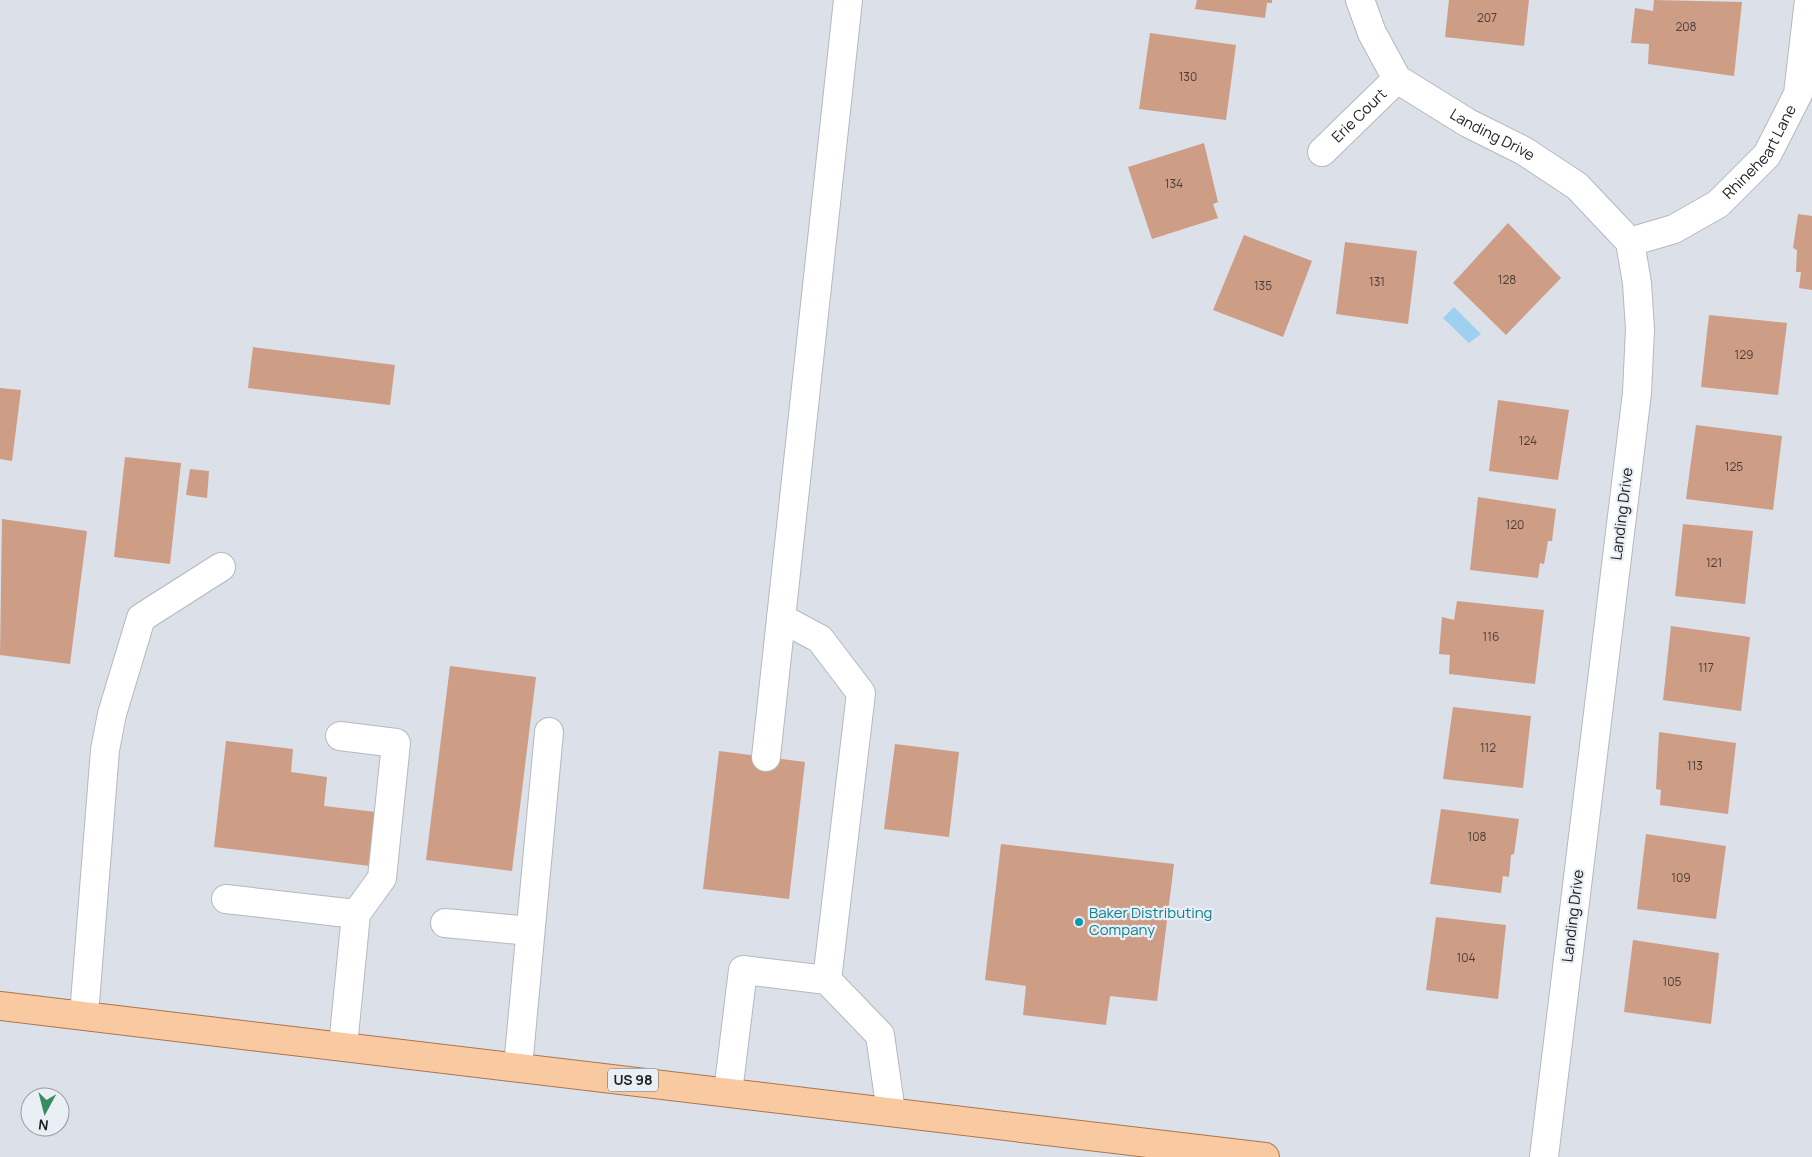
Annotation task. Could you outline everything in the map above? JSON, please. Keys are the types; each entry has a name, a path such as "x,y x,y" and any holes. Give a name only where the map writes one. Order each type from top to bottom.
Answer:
{"main road":[{"name":"US 98","path":"0,1006 1266,1157"}],"street":[{"path":"766,757 848,0"},
{"name":"Landing Drive","path":"1360,0 1372,33 1397,79 1468,123 1524,151 1577,186 1630,242 1640,329 1637,393 1544,1157"},
{"name":"Rhineheart Lane","path":"1630,242 1674,229 1718,204 1767,155 1798,94 1809,0"},
{"name":"Erie Court","path":"1322,152 1397,79"},
{"path":"84,1015 105,750 112,714 141,618 221,567"},
{"path":"781,618 820,639 861,693 827,980"},
{"path":"518,1067 549,732"},
{"path":"340,736 396,743 382,878 356,914 343,1046"},
{"path":"226,898 356,914"},
{"path":"445,923 530,931"},
{"path":"728,1092 743,970 827,980 880,1035 890,1112"}],"water":[{"path":"1454,307 1481,334 1469,343 1443,318"}],"building":[{"path":"1197,0 1272,0 1272,3 1267,3 1265,18 1195,9"},
{"path":"1449,0 1529,0 1524,46 1445,37"},
{"path":"1654,0 1742,2 1734,76 1648,64 1649,44 1631,43 1635,8 1653,11"},
{"path":"1150,33 1236,45 1226,120 1139,109"},
{"path":"1204,143 1218,202 1213,204 1218,218 1152,239 1128,167"},
{"path":"1798,214 1812,216 1812,290 1799,288 1801,272 1796,272 1797,250 1793,248"},
{"path":"1508,223 1561,278 1506,335 1453,283"},
{"path":"1244,235 1312,261 1283,337 1213,310"},
{"path":"1345,242 1417,251 1408,324 1336,314"},
{"path":"1709,315 1787,323 1778,395 1701,387"},
{"path":"253,347 395,365 390,405 248,388"},
{"path":"0,388 21,390 12,461 0,459"},
{"path":"1498,400 1569,410 1558,480 1489,471"},
{"path":"1696,425 1782,436 1773,510 1686,499"},
{"path":"125,457 181,463 170,564 114,557"},
{"path":"190,469 209,471 207,498 186,495"},
{"path":"1478,497 1556,509 1552,541 1548,541 1544,564 1540,563 1538,578 1470,570"},
{"path":"2,519 87,531 70,664 0,655"},
{"path":"1683,524 1753,531 1745,604 1675,596"},
{"path":"1457,601 1544,610 1535,684 1449,674 1450,655 1439,654 1442,617 1454,620"},
{"path":"1671,626 1750,637 1741,711 1663,700"},
{"path":"450,666 536,677 512,871 426,860"},
{"path":"1453,707 1531,716 1523,788 1443,779"},
{"path":"1659,732 1736,743 1728,814 1660,805 1661,790 1656,789"},
{"path":"226,741 293,749 291,772 327,777 324,806 376,812 370,866 214,847"},
{"path":"895,744 959,752 949,837 884,829"},
{"path":"719,751 805,762 789,899 703,889"},
{"path":"1441,809 1519,819 1514,854 1511,855 1509,877 1503,876 1501,893 1430,884"},
{"path":"1646,834 1726,846 1716,919 1637,909"},
{"name":"Baker Distributing Company","path":"1001,844 1174,864 1157,1001 1110,996 1106,1025 1023,1015 1026,986 985,980"},
{"path":"1436,917 1506,925 1498,999 1426,990"},
{"path":"1633,940 1719,953 1711,1024 1624,1012"}],"place":[{"name":"Baker Distributing Company","path":"1079,922"}]}
